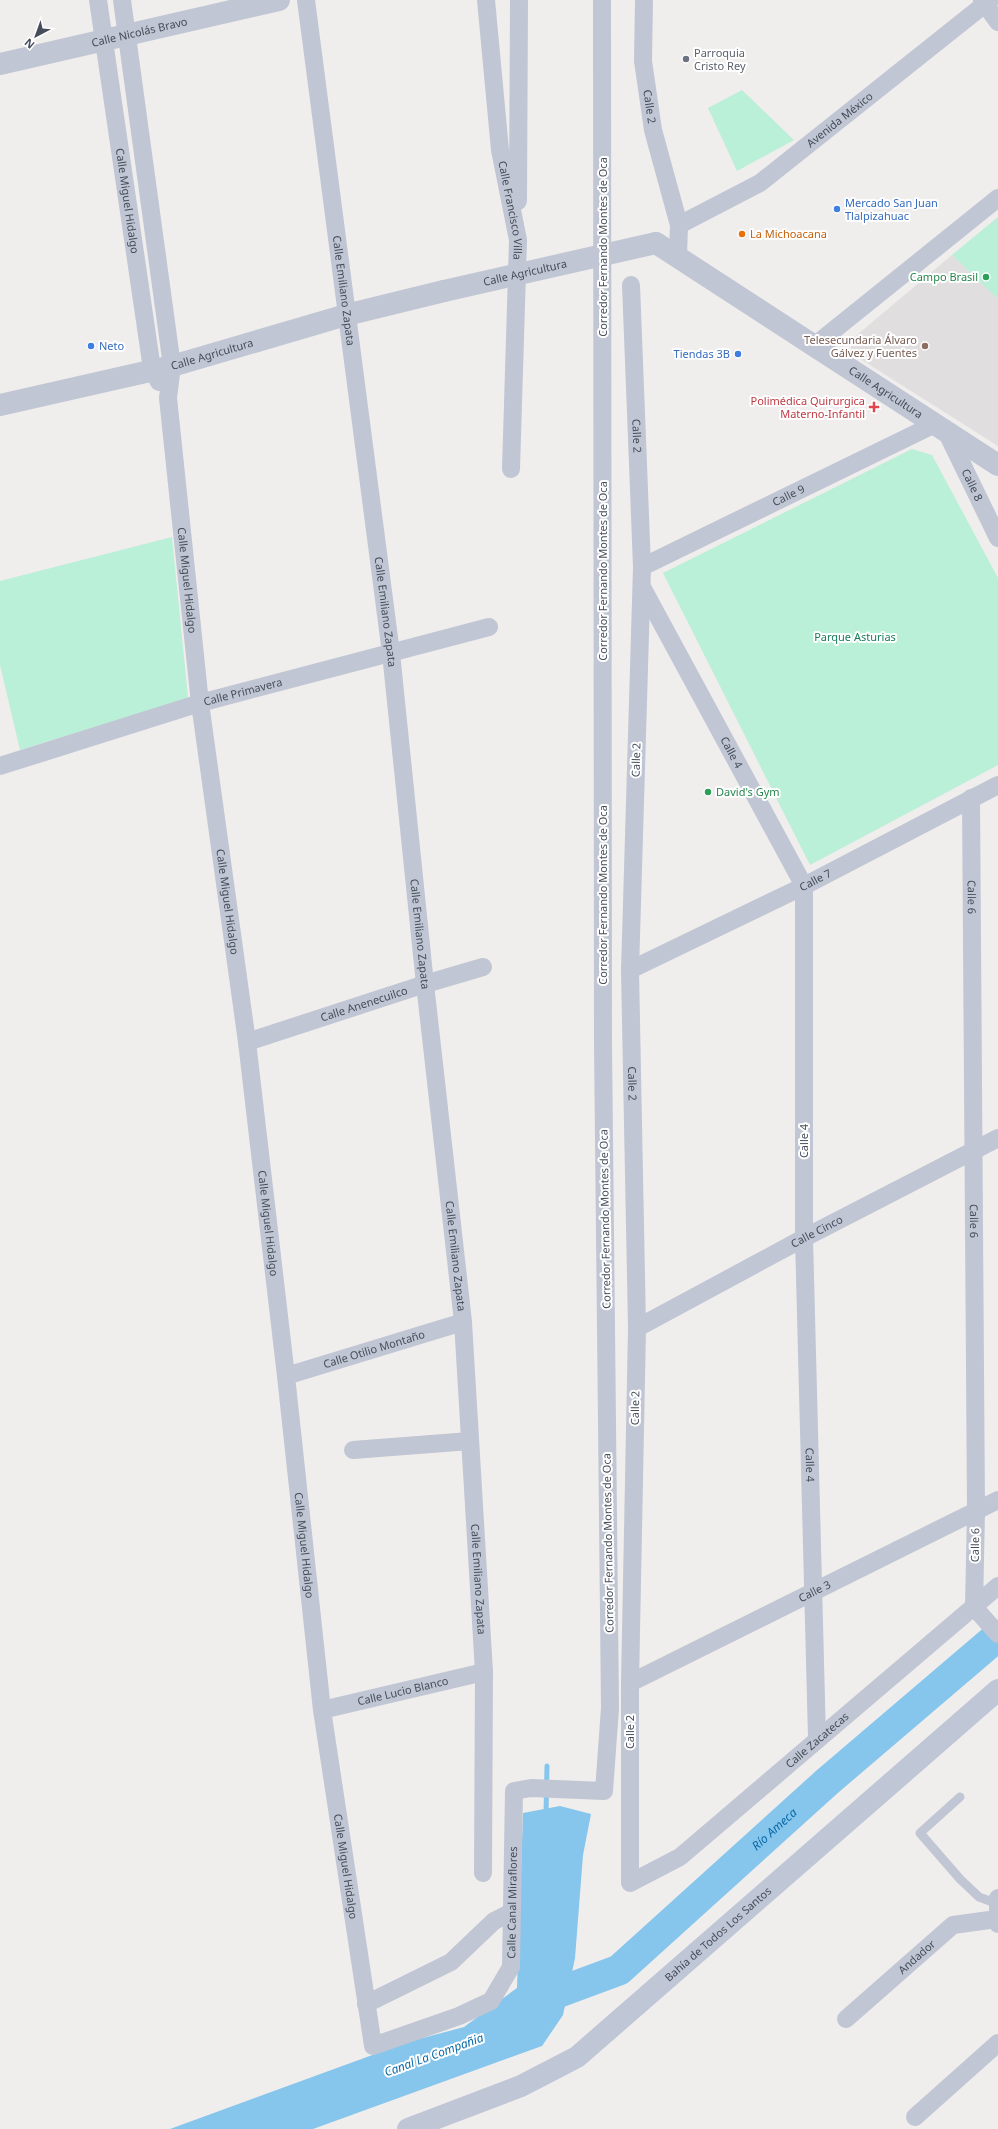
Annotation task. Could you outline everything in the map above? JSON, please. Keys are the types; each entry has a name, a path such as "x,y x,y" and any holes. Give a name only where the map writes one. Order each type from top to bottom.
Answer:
{"main road":[{"name":"Bahía de Todos Los Santos","path":"408,2129 521,2086 577,2058 998,1690"}],"street":[{"name":"Calle Miguel Hidalgo","path":"98,0 103,40 168,398 200,703 247,1042 286,1376 322,1710 373,2046"},
{"name":"Calle Miguel Hidalgo","path":"122,0 162,367"},
{"name":"Calle Nicolás Bravo","path":"0,64 279,0"},
{"name":"Calle Emiliano Zapata","path":"306,0 391,653 462,1322 484,1672 482,1873"},
{"name":"Calle Francisco Villa","path":"486,0 500,150 518,240 511,470"},
{"path":"518,240 519,0"},
{"name":"Corredor Fernando Montes de Oca","path":"523,1790 604,1791 610,1708 603,1044 602,0"},
{"name":"Calle 2","path":"644,0 643,61 653,130 680,225 678,257"},
{"path":"986,1 998,22"},
{"name":"Avenida México","path":"680,225 760,183 986,1"},
{"path":"814,346 998,198"},
{"name":"Calle Agricultura","path":"0,405 162,367 346,315 656,243 998,466"},
{"name":"Calle 2","path":"630,1883 630,1683 637,1328 630,970 642,567 631,285"},
{"name":"Calle 9","path":"642,567 941,428"},
{"name":"Calle 8","path":"941,428 998,538"},
{"name":"Calle 4","path":"641,586 804,886 804,1238 817,1738"},
{"name":"Calle Primavera","path":"0,766 200,703 489,627"},
{"name":"Calle 7","path":"630,970 804,886 998,785"},
{"name":"Calle 6","path":"971,798 976,1511 974,1607"},
{"name":"Calle Anenecuilco","path":"247,1042 425,984 483,967"},
{"name":"Calle Cinco","path":"637,1328 804,1238 998,1138"},
{"name":"Calle Otilio Montaño","path":"286,1376 462,1322"},
{"path":"354,1450 470,1441"},
{"name":"Calle 3","path":"630,1683 998,1500"},
{"name":"Calle Zacatecas","path":"630,1883 680,1857 817,1738 998,1586"},
{"path":"974,1607 993,1629"},
{"name":"Calle Lucio Blanco","path":"322,1710 484,1672"},
{"path":"608,1735 630,1713"},
{"name":"Calle Canal Miraflores","path":"373,2046 459,2016 491,2001 511,1967 512,1912 523,1790"},
{"path":"998,1898 998,1916"},
{"path":"366,2004 451,1962 494,1921 512,1912"},
{"name":"Andador","path":"846,2019 953,1925 998,1916"},
{"path":"915,2117 998,2043"}],"lane":[{"path":"960,1797 920,1833 960,1879 998,1916"}],"shaded area":[{"name":"Telesecundaria Álvaro Gálvez y Fuentes","path":"952,255 998,299 998,446 851,353 851,340"}],"green space":[{"path":"742,90 794,140 737,171 708,108"},
{"name":"Campo Brasil","path":"998,217 998,299 952,255"},
{"name":"Parque Asturias","path":"912,449 932,455 998,578 998,765 810,865 663,573"},
{"path":"172,537 188,698 20,750 0,665 0,581"}],"water":[{"path":"560,1806 591,1814 583,1855 575,1958 563,2015 542,2046 313,2129 170,2129 408,2042 464,2027 517,1988 523,1813"}],"waterway":[{"name":"Río Ameca","path":"538,2000 619,1970 828,1781 998,1636"},
{"name":"Canal La Compañia","path":"546,1815 547,1766"}],"place":[{"name":"Parroquia Cristo Rey","path":"686,59"},
{"name":"Mercado San Juan Tlalpizahuac","path":"837,209"},
{"name":"La Michoacana","path":"742,234"},
{"name":"Campo Brasil","path":"986,277"},
{"name":"Neto","path":"91,346"},
{"name":"Telesecundaria Álvaro Gálvez y Fuentes","path":"925,346"},
{"name":"Tiendas 3B","path":"738,354"},
{"name":"Polimédica Quirurgica Materno-Infantil","path":"874,407"},
{"name":"David's Gym","path":"708,792"}]}
